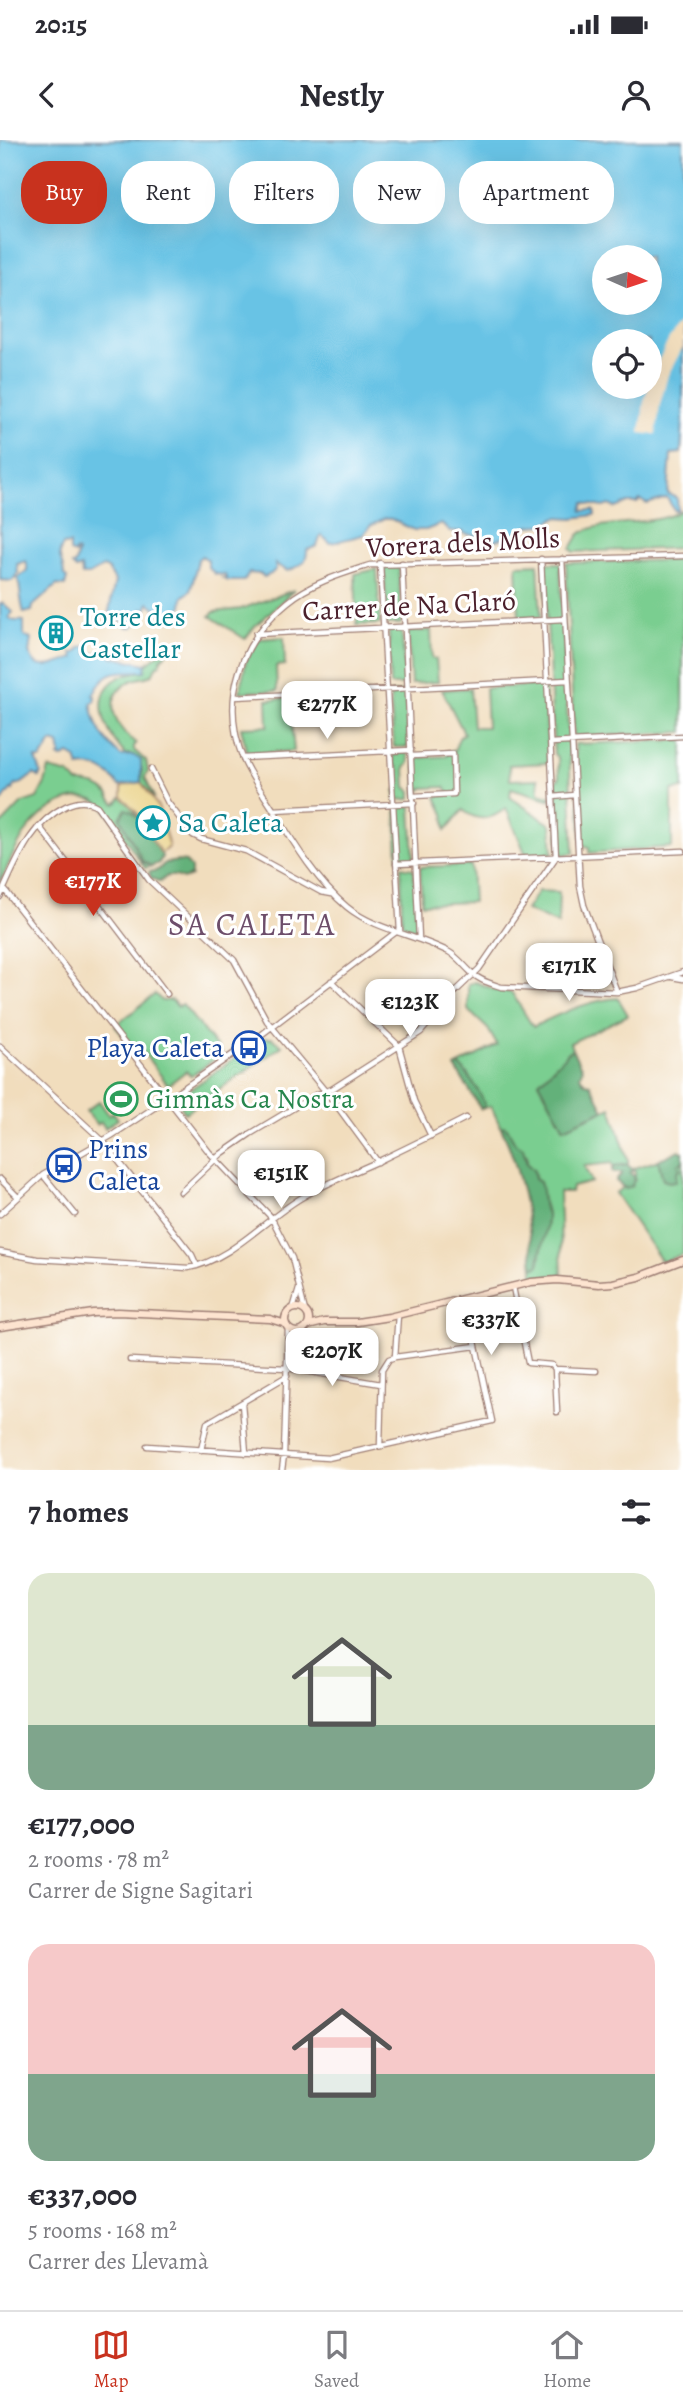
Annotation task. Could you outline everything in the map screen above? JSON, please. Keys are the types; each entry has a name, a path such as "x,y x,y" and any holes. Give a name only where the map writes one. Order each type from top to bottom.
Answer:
{"main road":[{"path":"0,1327 93,1313 118,1312 270,1320 297,1333 308,1326 324,1322 357,1322 398,1315 513,1287 557,1280 613,1283 639,1277 683,1260"},
{"path":"270,1320 299,1308 324,1322"},
{"path":"287,1326 290,1312"},
{"path":"307,1313 308,1326"}],"street":[{"name":"Vorera dels Molls","path":"473,975 450,953 359,915 333,894 302,854 243,758 235,716 235,697 238,670 245,652 255,634 288,601 320,582 380,563 683,556"},
{"path":"181,1192 215,1159 250,1134 421,1032 456,990 473,975 556,857 541,559"},
{"path":"562,559 574,795 584,905 617,992"},
{"path":"0,1214 43,1175 167,1099 271,1027 398,932 380,563"},
{"path":"402,563 419,939"},
{"name":"Carrer de Na Claró","path":"255,634 565,619"},
{"path":"235,697 568,680"},
{"path":"551,743 683,736"},
{"path":"243,758 390,751 453,754 454,794 414,796"},
{"path":"151,769 167,803 193,835 246,852 321,892 333,894"},
{"path":"553,797 574,795"},
{"path":"0,897 20,854 39,827 53,813 83,801 97,806 149,880 234,960 271,1027 378,1162"},
{"path":"274,810 414,803"},
{"path":"39,827 167,994"},
{"path":"396,864 683,851"},
{"path":"4,889 215,1159 271,1217 292,1258 307,1313"},
{"path":"473,975 501,986 617,992 628,991 683,972"},
{"path":"672,976 683,979"},
{"path":"331,981 399,1046 414,1101 431,1136"},
{"path":"0,1046 102,1140 192,1255 197,1266"},
{"path":"0,1252 37,1259 188,1268 197,1266 246,1238 271,1217 327,1183 378,1162 466,1118"},
{"path":"43,1175 75,1214"},
{"path":"0,1179 18,1197"},
{"path":"513,1287 528,1363 546,1363 555,1369 557,1412"},
{"path":"290,1312 299,1288"},
{"path":"147,1446 328,1458 492,1421 466,1299"},
{"path":"395,1357 398,1315"},
{"path":"282,1470 287,1326"},
{"path":"288,1345 297,1333"},
{"path":"380,1446 381,1384 384,1365 389,1359 476,1346"},
{"path":"130,1360 287,1368 381,1384"},
{"path":"555,1369 596,1371"},
{"path":"201,1450 207,1423 287,1376"},
{"path":"242,1403 246,1453"}],"green space":[{"path":"683,509 683,548 574,552 571,548 580,534 590,529 661,518"},
{"path":"683,560 683,732 574,737 566,563"},
{"path":"544,563 560,563 574,853 559,855 556,781 559,778 558,758 554,754"},
{"path":"538,564 541,617 519,617 517,565"},
{"path":"386,567 399,568 401,624 387,624"},
{"path":"377,569 380,624 357,625 355,574"},
{"path":"294,590 255,626 245,639 210,616 214,612 241,609"},
{"path":"389,630 402,632 403,685 390,685"},
{"path":"431,630 432,658 436,659 438,682 411,684 408,632"},
{"path":"284,637 285,665 276,666 277,691 240,692 246,661 259,639"},
{"path":"164,650 171,650 161,659 152,675 133,680 121,688 113,704 117,721 136,743 134,750 146,761 148,771 145,778 153,798 141,782 142,768 133,755 125,754 107,728 102,702 106,690 114,681 127,674 145,671 146,664"},
{"path":"545,685 548,763 509,765 510,780 538,779 539,793 550,796 551,800 511,788 510,797 551,825 553,853 526,855 506,808 484,818 463,810 446,830 444,814 436,797 449,793 445,787 423,788 417,794 415,758 447,756 447,751 454,751 464,733 442,690 470,688 473,727 487,727 485,688"},
{"path":"403,691 408,745 394,747 390,693"},
{"path":"289,698 294,751 247,754 241,727 268,726 267,700"},
{"path":"683,740 683,789 672,790 672,847 589,853 589,847 582,845 575,744"},
{"path":"407,752 409,763 405,768 406,787 411,791 411,799 395,800 395,791 399,787 398,768 394,765 393,754"},
{"path":"49,769 69,774 78,783 102,789 116,804 122,797 142,818 145,829 139,819 120,818 143,862 152,866 145,868 105,808 95,801 73,799 51,808 32,824 18,845 0,883 0,826 22,803 37,798"},
{"path":"398,806 411,807 412,861 398,861"},
{"path":"126,809 137,816 146,828 161,853 159,863 152,866 143,862 120,818"},
{"path":"186,862 191,868 191,876 183,879 167,876 160,882 151,878 149,872 158,870 165,863"},
{"path":"471,865 473,902 422,904 420,867"},
{"path":"401,867 414,869 417,925 414,929 402,924"},
{"path":"538,891 559,892 558,924 526,910"},
{"path":"475,982 512,993 533,1027 574,1008 607,999 618,998 628,1015 570,1043 572,1049 539,1082 564,1128 611,1107 628,1160 628,1164 584,1166 592,1182 572,1187 571,1192 559,1192 562,1275 533,1277 533,1268 539,1265 547,1220 534,1171 527,1164 527,1155 511,1150 491,1106 481,1109 455,1067 497,1045 488,1029 468,1010 468,984"},
{"path":"155,994 162,1001 172,1000 178,1007 182,1004 222,1054 191,1076 186,1071 168,1085 136,1043 131,1046 115,1026"},
{"path":"264,1038 272,1038 282,1046 185,1113 178,1103 179,1097"},
{"path":"572,1049 582,1069 580,1076 585,1083 590,1084 604,1110 564,1128 539,1082"},
{"path":"459,1065 475,1085 485,1107 481,1109 455,1067"},
{"path":"99,1101 109,1115 113,1112 118,1119 105,1128 101,1122 97,1125 86,1111"},
{"path":"504,1126 515,1143 523,1148 527,1164 534,1171 535,1179 540,1182 542,1188 547,1220 539,1265 533,1268 523,1196 501,1127"},
{"path":"679,1150 683,1152 683,1162 678,1164 680,1169 676,1181 663,1180 658,1160"},
{"path":"683,1152 683,1254 662,1262 615,1193 635,1180 635,1168"},
{"path":"627,1165 634,1170 630,1173 635,1177 632,1186 626,1189 616,1181 622,1173 613,1173 612,1170 614,1167"}],"sand":[{"name":"Sa Caleta","path":"141,782 158,807 169,847 161,853 145,829 142,818 122,797 122,786"}],"water":[{"path":"0,140 683,140 683,419 681,453 671,454 668,494 677,498 678,510 675,511 667,498 647,504 640,500 616,508 584,503 582,511 594,510 595,515 557,517 544,525 529,526 518,533 490,542 464,532 450,531 441,524 426,530 414,530 391,519 384,519 370,526 363,535 330,543 321,535 317,546 307,550 306,559 299,566 288,571 275,564 276,569 271,574 264,577 261,574 249,573 244,581 228,581 223,578 226,578 225,575 215,574 208,567 208,560 202,556 198,559 190,591 183,597 182,606 173,620 168,621 149,603 146,610 143,609 139,614 140,617 133,627 127,627 121,620 112,617 109,611 115,581 108,569 103,567 89,575 82,575 81,567 76,569 72,565 75,564 78,552 70,552 70,544 63,545 60,553 64,576 67,578 65,586 57,585 33,606 32,611 24,613 18,578 27,571 26,561 17,564 18,573 12,581 0,580"},
{"path":"3,603 13,612 9,617 11,619 24,621 24,636 31,639 29,653 39,665 54,665 74,658 72,653 88,646 87,653 104,654 106,651 113,657 146,664 145,671 114,672 109,675 99,685 93,695 94,702 91,703 95,720 109,744 121,756 133,755 141,760 141,782 119,786 102,770 79,767 76,758 69,754 62,758 59,756 59,744 52,742 41,759 36,759 41,773 39,777 34,774 15,785 0,804 0,604"}],"pier":[{"path":"683,321 683,347 668,375 662,397 662,353"},
{"path":"661,399 656,435 640,433 644,401"}],"place":[{"name":"Torre des Castellar","path":"56,633"},
{"name":"Sa Caleta","path":"153,823"},
{"name":"Playa Caleta","path":"249,1048"},
{"name":"Gimnàs Ca Nostra","path":"121,1099"},
{"name":"Prins Caleta","path":"64,1165"}],"district":[{"name":"SA CALETA","path":"252,924"}]}
